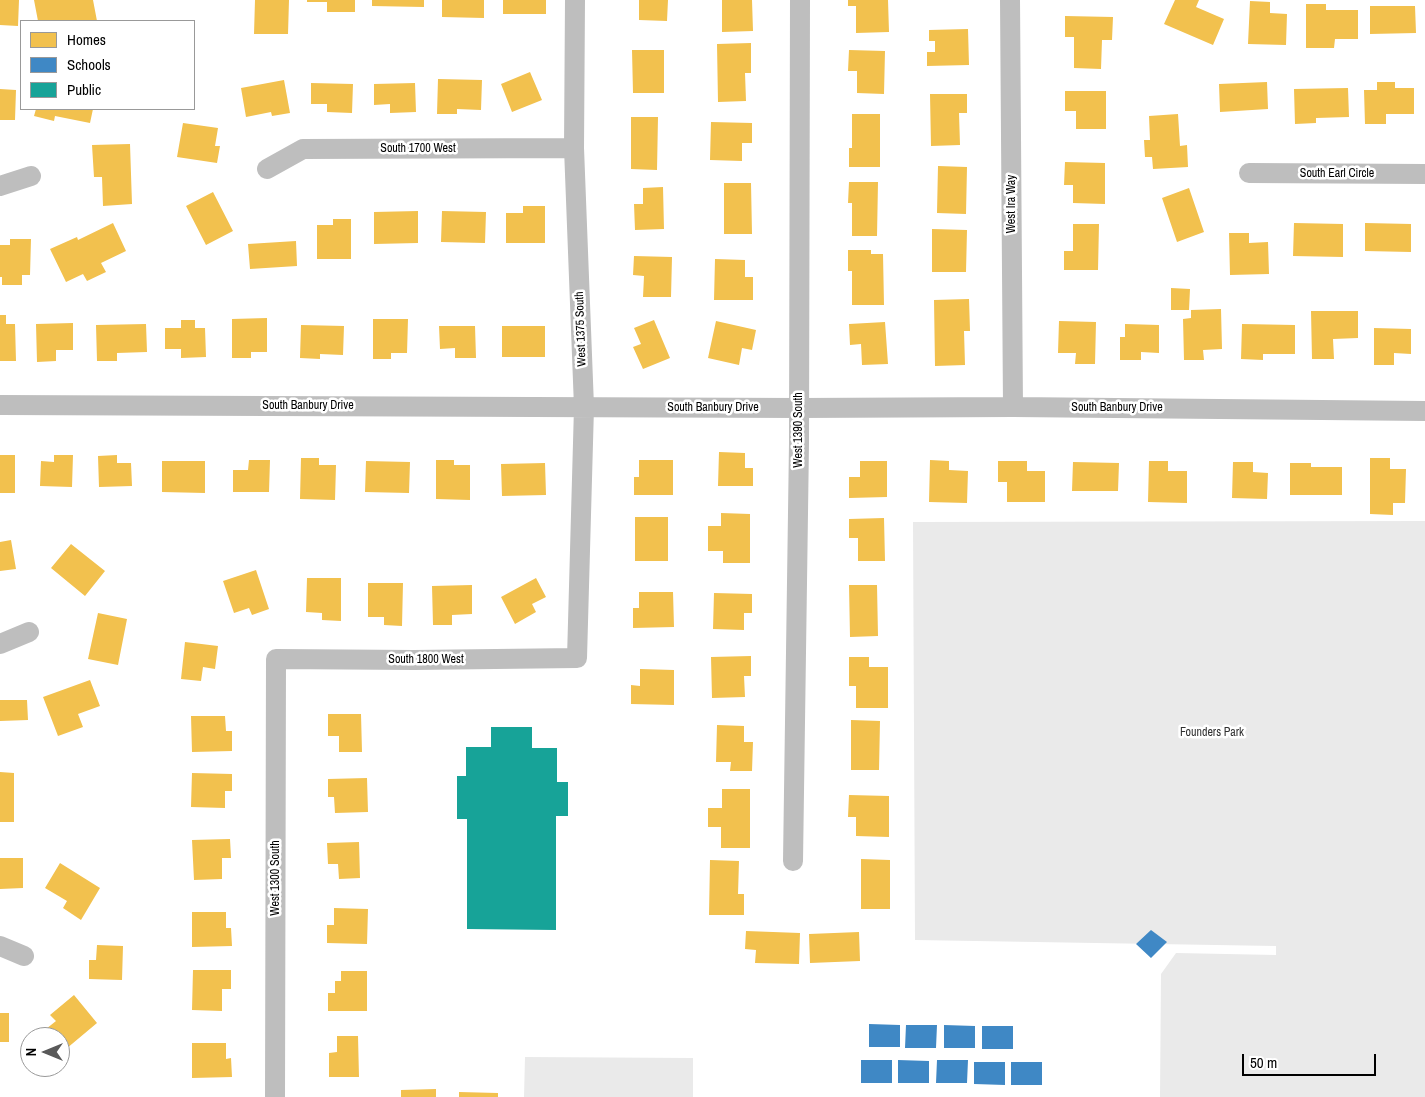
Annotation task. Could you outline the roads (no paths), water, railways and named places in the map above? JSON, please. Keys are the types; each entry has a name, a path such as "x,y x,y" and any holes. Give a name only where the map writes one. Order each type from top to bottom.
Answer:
{"street":[{"name":"West 1375 South","path":"575,0 574,148 584,408 577,658"},
{"name":"West 1390 South","path":"793,861 799,408 800,0"},
{"name":"West Ira Way","path":"1010,0 1013,407"},
{"name":"South 1700 West","path":"267,169 303,149 574,148"},
{"name":"South Earl Circle","path":"1249,173 1425,174"},
{"path":"0,186 31,176"},
{"name":"South Banbury Drive","path":"0,405 584,408 1013,407 1425,411"},
{"path":"0,644 29,632"},
{"name":"South 1800 West","path":"276,659 577,658"},
{"name":"West 1300 South","path":"275,1097 276,659"},
{"path":"0,946 24,956"}],"park label":[{"name":"Founders Park","path":"1212,733"}]}
